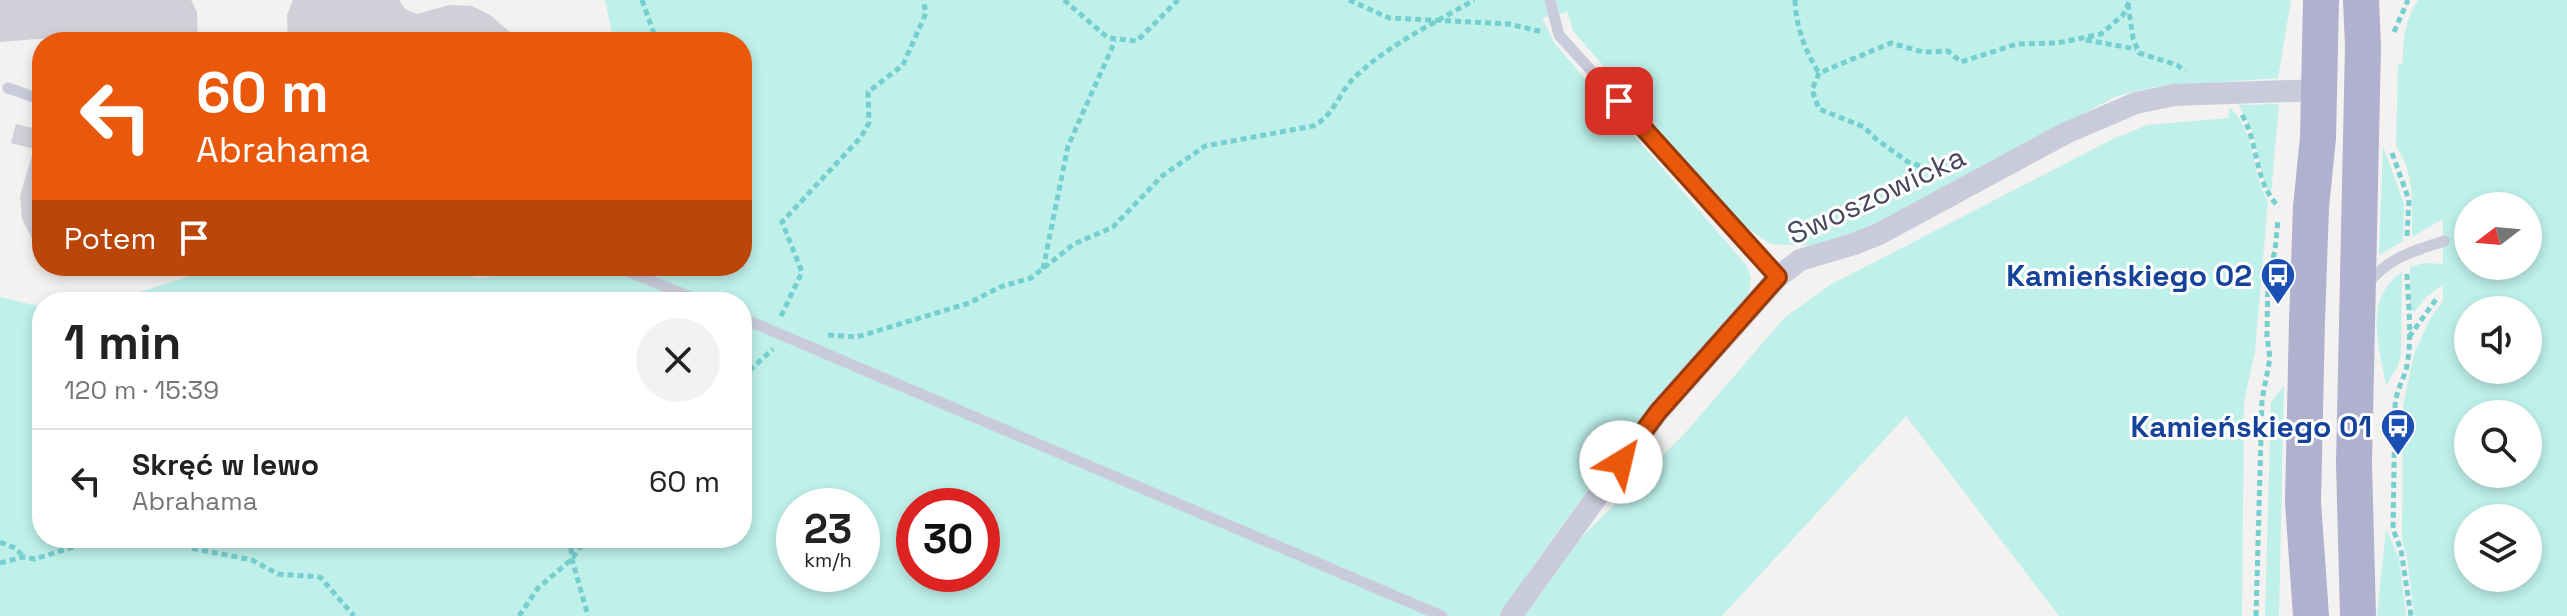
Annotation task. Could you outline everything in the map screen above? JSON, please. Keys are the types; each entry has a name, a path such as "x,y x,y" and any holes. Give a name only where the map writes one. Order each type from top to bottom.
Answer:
{"main road":[{"path":"2296,616 2321,0"},
{"path":"2359,613 2354,463 2363,46 2361,0"},
{"path":"2303,502 2311,616"}],"street":[{"name":"Swoszowicka","path":"1511,616 1658,412 1778,277 1800,260 1879,234 2107,114 2149,100 2174,95 2319,90"}],"lane":[{"path":"1550,0 1559,35 1778,277"},
{"path":"8,88 32,96"},
{"path":"2358,299 2379,269 2406,254 2444,241"},
{"path":"639,276 679,292"},
{"path":"752,322 1442,616"}],"path":[{"path":"642,0 653,32"},
{"path":"774,331 802,272 782,222 861,137 869,123 868,92 903,65 926,13 923,0"},
{"path":"1064,0 1115,41 1137,41 1178,0"},
{"path":"1349,0 1389,18 1509,24 1559,35"},
{"path":"807,347 811,339 824,334 857,337 969,303 1000,287 1031,278 1074,244 1113,227 1162,176 1205,146 1321,122 1351,80 1382,55 1474,0"},
{"path":"1795,0 1806,51 1819,73"},
{"path":"2393,45 2395,29 2408,0"},
{"path":"1967,187 1947,161 1926,168 1908,162 1864,127 1819,109 1812,90 1819,73 1891,43 1923,52 1948,51 1961,62 2017,44 2081,39 2101,34 2123,15 2129,2"},
{"path":"2129,2 2136,49"},
{"path":"2081,39 2136,49 2149,58 2184,69 2196,94"},
{"path":"1043,270 1068,146 1115,41"},
{"path":"2238,109 2251,133 2264,187 2279,207"},
{"path":"2389,144 2409,200 2406,254 2409,338 2406,370 2397,390 2395,406 2393,529 2401,550 2411,616"},
{"path":"2256,616 2262,400 2270,358 2267,336 2268,274 2275,251"},
{"path":"2409,338 2437,298"},
{"path":"752,368 785,338"},
{"path":"0,542 15,548 24,557"},
{"path":"0,563 24,557 35,559 70,548"},
{"path":"192,548 252,560 278,574 320,577 354,616"},
{"path":"571,548 588,616"},
{"path":"519,616 538,588 572,559 580,548"}],"shaded area":[{"path":"605,0 2291,0 2278,78 2156,87 2117,96 1853,235 1809,246 1771,244 1740,223 1573,31 1568,12 1542,18 1555,44 1747,266 1751,279 1748,298 1587,492 1501,616 0,616 0,297 32,305 32,548 752,548 752,292 140,292 190,276 752,276 752,32 612,32"},
{"path":"2418,0 2567,0 2567,616 2414,616 2402,540 2403,406 2414,354 2430,319 2443,301 2443,284 2426,297 2415,311 2410,311 2410,267 2424,263 2443,264 2443,219 2412,237 2409,178 2407,167 2396,147 2398,65 2403,63 2410,15"},
{"path":"2279,104 2271,194 2265,185 2252,131 2239,105"},
{"path":"2229,107 2238,117 2249,140 2262,190 2268,201 2255,351 2244,402 2242,616 2059,616 1906,416 1722,616 1525,616 1579,540 1686,432 1784,318 1830,285 2113,139 2147,125 2229,118"},
{"path":"2383,146 2404,204 2403,241 2379,255"},
{"path":"2402,272 2401,354 2398,366 2386,385 2378,339 2378,309 2382,295"},
{"path":"2284,385 2279,616 2265,616 2271,402"},
{"path":"2386,529 2399,558 2406,616 2377,616"}],"building":[{"path":"0,0 191,0 197,12 198,32 32,32 32,39 0,42"},
{"path":"293,0 399,0 405,9 417,14 449,5 472,6 490,15 510,32 288,32 287,15"},
{"path":"16,124 32,128 32,148 11,143"},
{"path":"32,156 32,238 22,219 20,196"}],"place":[{"name":"Kamieńskiego 02","path":"2278,306"},
{"name":"Kamieńskiego 01","path":"2398,457"}],"route":[{"path":"1619,101 1778,277 1658,412 1621,462"}]}
